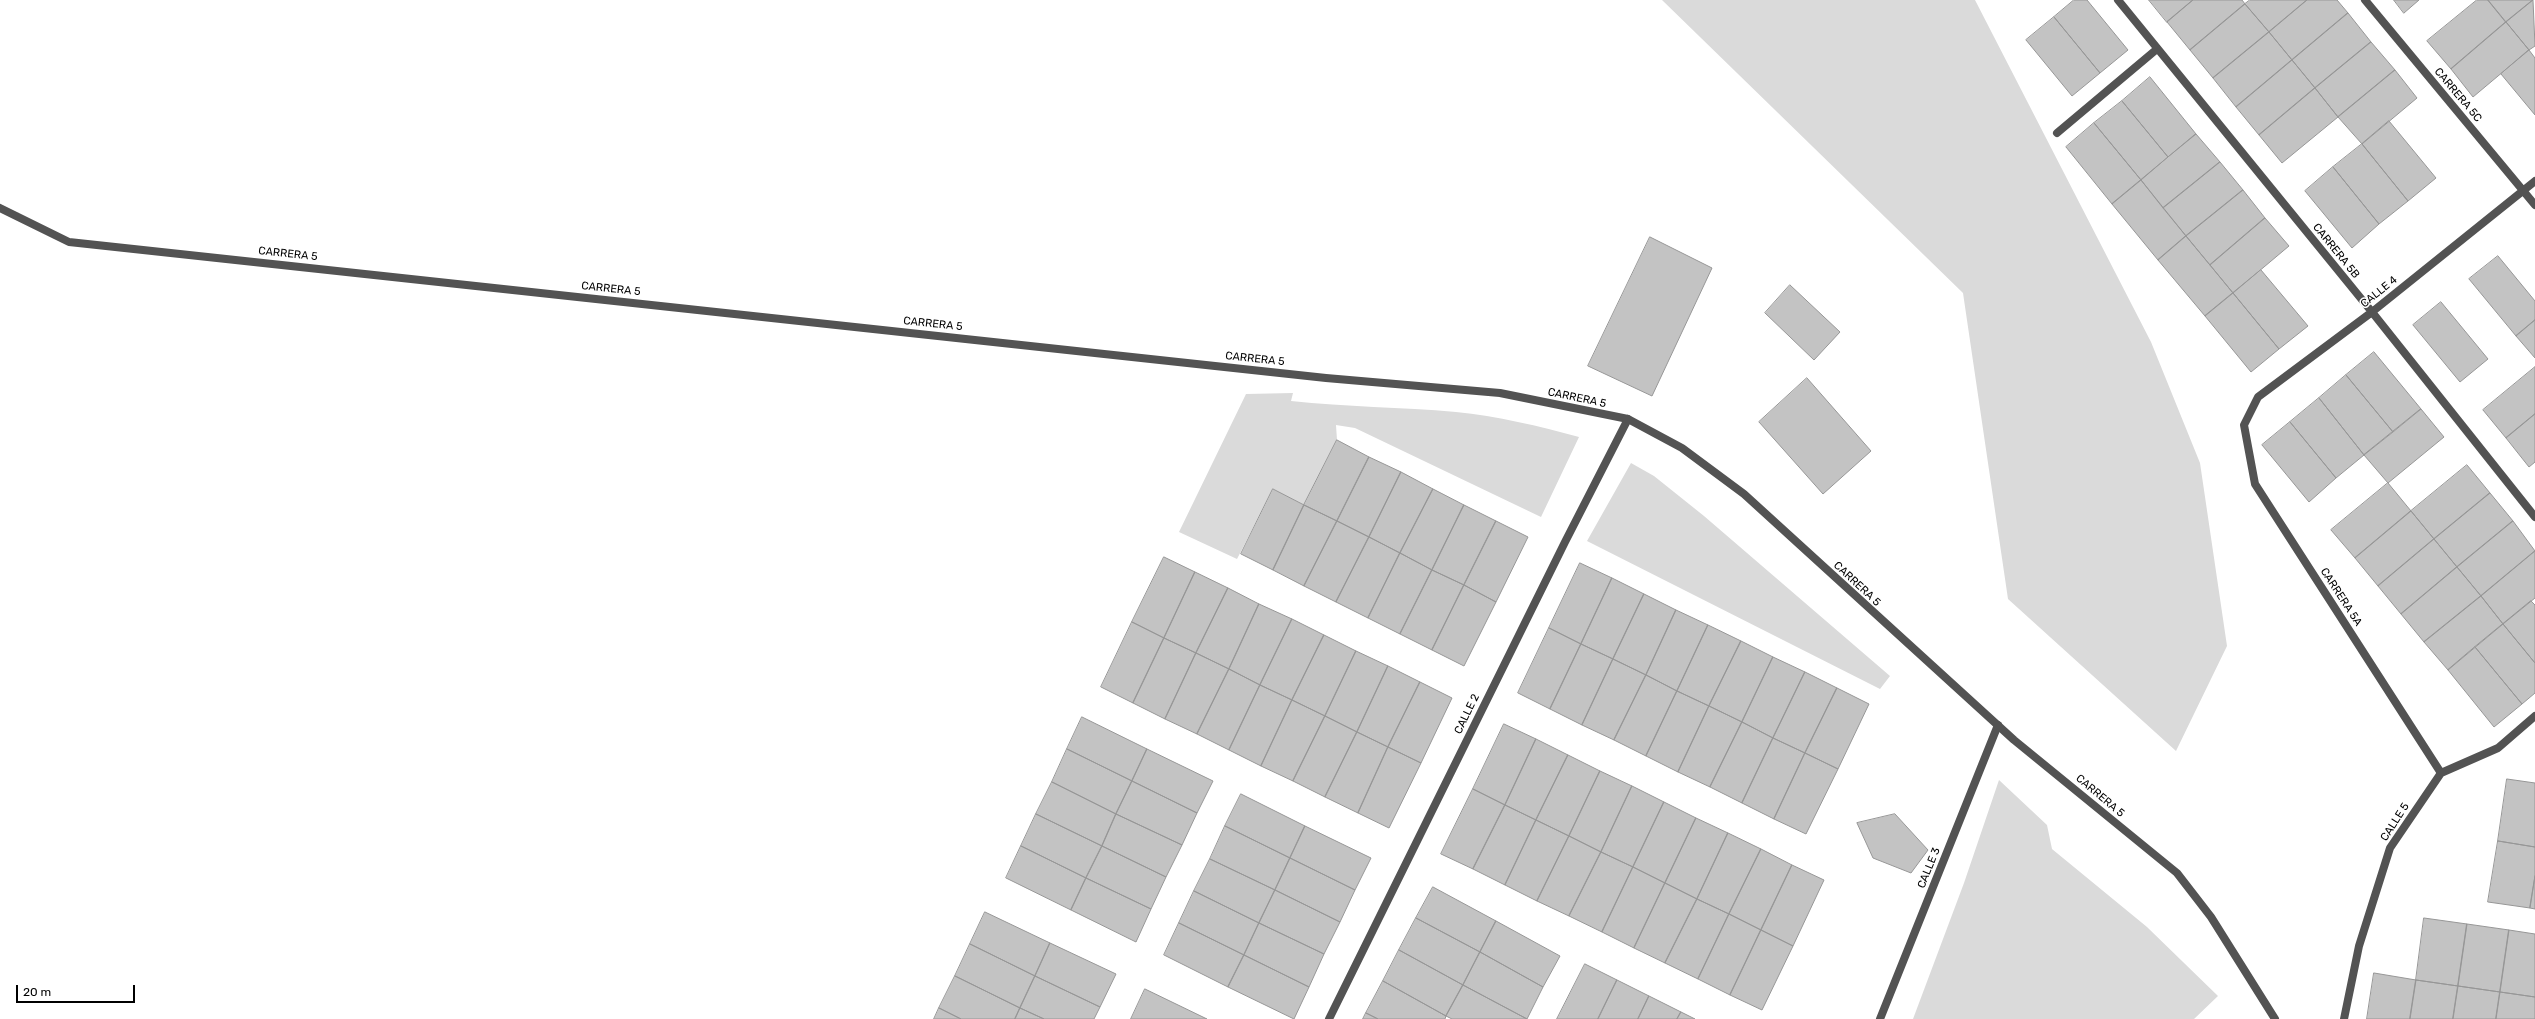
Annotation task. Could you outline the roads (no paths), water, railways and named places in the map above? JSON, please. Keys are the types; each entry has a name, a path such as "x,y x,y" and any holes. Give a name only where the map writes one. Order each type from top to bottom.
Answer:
{"street":[{"name":"CARRERA 5B","path":"2118,0 2372,312 2535,517"},
{"name":"CARRERA 5C","path":"2364,0 2535,205"},
{"path":"2057,133 2157,49"},
{"name":"CALLE 4","path":"2244,425 2258,397 2372,312 2535,181"},
{"name":"CARRERA 5","path":"0,208 69,242 1326,378 1500,393 1628,419 1682,448 1744,494 2014,740 2128,834 2177,872 2211,917 2275,1019"},
{"name":"CALLE 2","path":"1330,1019 1565,542 1628,419"},
{"name":"CARRERA 5A","path":"2244,425 2255,484 2441,773"},
{"path":"2441,773 2498,748 2535,716"},
{"name":"CALLE 3","path":"1880,1019 1998,725"},
{"name":"CALLE 5","path":"2344,1019 2359,946 2390,848 2441,773"}]}
